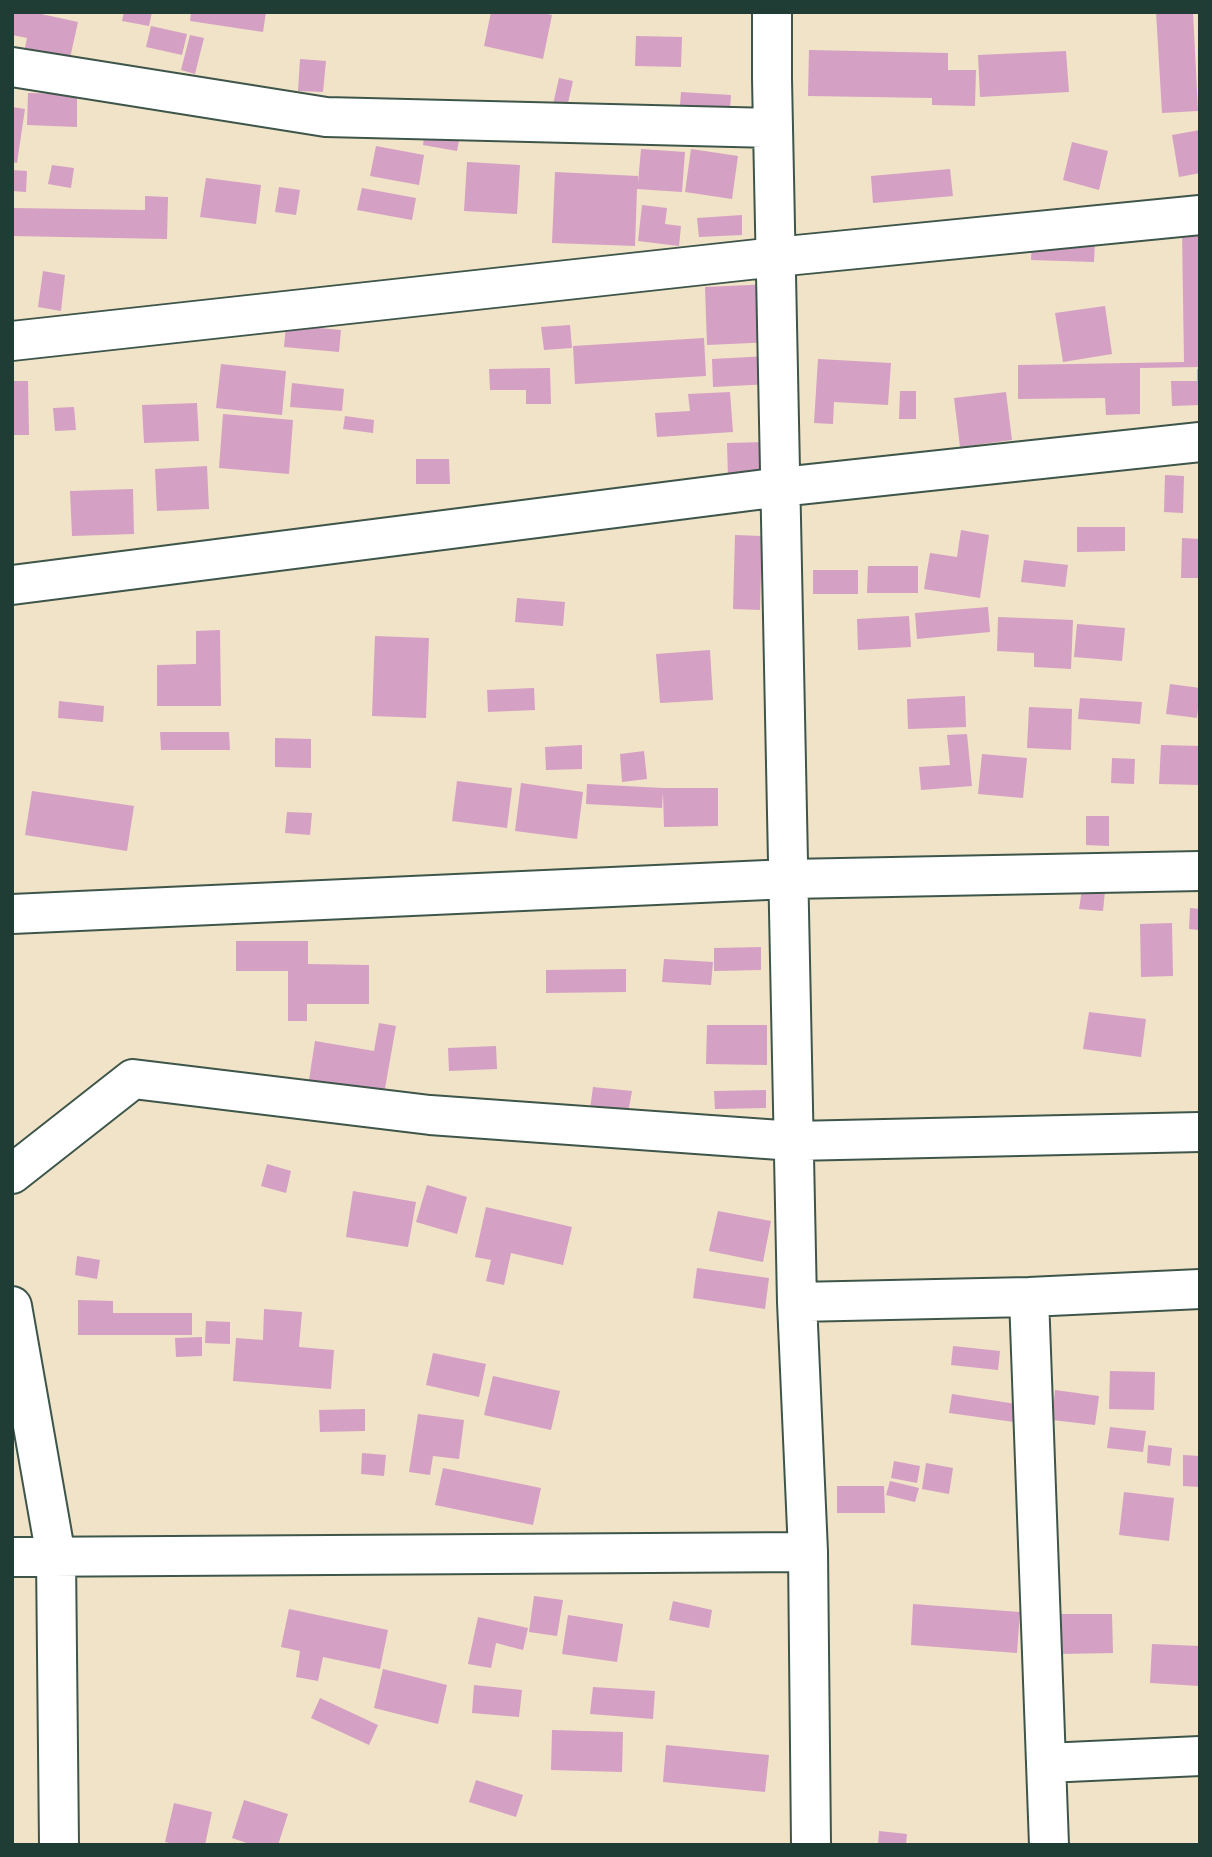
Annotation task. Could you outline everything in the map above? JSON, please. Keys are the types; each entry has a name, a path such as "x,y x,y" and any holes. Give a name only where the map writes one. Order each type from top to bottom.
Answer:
{"street":[{"path":"772,12 797,1301 808,1552 811,1845"},
{"path":"12,67 326,117 773,128"},
{"path":"12,341 776,257 1200,215"},
{"path":"12,585 781,487 1200,442"},
{"path":"12,914 789,879 1200,871"},
{"path":"12,1174 133,1079 430,1115 794,1141 1200,1132"},
{"path":"797,1301 1029,1297 1200,1289"},
{"path":"1029,1297 1049,1845"},
{"path":"12,1306 56,1557 59,1845"},
{"path":"12,1557 808,1552"},
{"path":"1046,1763 1200,1756"}],"building":[{"path":"12,12 32,12 78,22 70,58 25,48 27,38 12,35"},
{"path":"124,12 152,12 149,26 122,21"},
{"path":"191,12 266,12 263,32 190,21"},
{"path":"491,12 539,12 552,15 543,59 484,46"},
{"path":"1156,12 1193,12 1198,111 1162,113"},
{"path":"151,26 187,34 182,55 146,47"},
{"path":"190,35 204,38 195,74 181,70"},
{"path":"636,36 682,37 681,67 635,66"},
{"path":"809,50 948,53 948,70 976,70 975,106 932,105 932,98 808,96"},
{"path":"1066,51 1069,92 980,97 978,55"},
{"path":"300,59 326,61 323,92 298,91"},
{"path":"559,78 573,81 565,116 551,113"},
{"path":"681,92 731,95 729,121 679,118"},
{"path":"28,93 77,94 77,127 27,125"},
{"path":"12,107 25,109 17,163 12,162"},
{"path":"425,129 460,135 457,151 423,145"},
{"path":"1200,130 1200,173 1179,177 1172,135"},
{"path":"1072,142 1108,151 1099,190 1063,180"},
{"path":"376,146 424,155 419,185 370,176"},
{"path":"641,149 685,152 682,192 637,189 635,246 552,243 555,172 638,176 638,183"},
{"path":"691,149 738,156 732,199 685,192"},
{"path":"467,162 520,165 517,214 464,211"},
{"path":"52,165 74,168 71,188 48,184"},
{"path":"950,169 953,196 873,203 871,176"},
{"path":"12,170 27,171 26,192 12,191"},
{"path":"206,178 261,185 256,224 200,217"},
{"path":"279,187 300,190 296,215 275,212"},
{"path":"362,188 416,198 412,220 357,210"},
{"path":"145,196 168,197 167,239 12,236 12,208 145,210"},
{"path":"642,205 667,208 665,224 681,226 679,246 638,241"},
{"path":"742,215 742,235 699,237 697,218"},
{"path":"1182,231 1200,231 1200,367 1140,368 1140,414 1106,415 1105,398 1018,399 1018,365 1184,362"},
{"path":"1032,238 1095,240 1094,262 1031,260"},
{"path":"43,271 65,275 61,311 38,307"},
{"path":"772,284 774,342 707,345 705,287"},
{"path":"1105,306 1112,354 1063,362 1055,313"},
{"path":"286,325 341,330 339,352 284,347"},
{"path":"570,325 572,348 544,350 541,327"},
{"path":"704,338 706,376 575,384 573,346"},
{"path":"768,356 770,384 713,387 712,359"},
{"path":"818,359 891,363 888,405 834,402 833,424 814,423"},
{"path":"221,364 286,371 282,415 216,408"},
{"path":"550,368 551,404 526,404 526,390 490,390 489,369"},
{"path":"1197,369 1200,369 1200,405 1172,406 1171,381 1197,381"},
{"path":"12,381 28,381 29,435 12,435"},
{"path":"292,383 344,389 342,411 290,407"},
{"path":"900,391 916,391 916,419 899,419"},
{"path":"730,392 733,432 657,437 655,413 690,411 688,394"},
{"path":"1006,392 1012,440 960,447 954,398"},
{"path":"197,403 199,441 144,443 142,405"},
{"path":"74,407 76,430 55,431 53,408"},
{"path":"223,414 293,420 289,474 219,468"},
{"path":"345,416 374,420 373,433 343,429"},
{"path":"765,442 766,477 728,478 727,443"},
{"path":"416,459 449,459 450,484 416,484"},
{"path":"207,466 209,509 157,511 155,469"},
{"path":"1165,475 1184,476 1183,513 1164,512"},
{"path":"133,489 134,534 72,536 70,491"},
{"path":"1077,527 1125,527 1125,551 1077,552"},
{"path":"961,530 989,535 980,598 924,589 930,553 957,557"},
{"path":"735,535 762,536 760,610 733,609"},
{"path":"1182,538 1200,539 1200,578 1181,578"},
{"path":"1024,560 1068,565 1065,587 1021,582"},
{"path":"868,566 918,566 918,593 867,593"},
{"path":"813,570 858,570 858,594 813,594"},
{"path":"517,598 565,602 563,626 515,622"},
{"path":"988,607 990,632 917,639 915,613"},
{"path":"909,616 911,647 858,650 857,619"},
{"path":"998,617 1073,620 1071,669 1034,667 1034,653 997,651"},
{"path":"1077,624 1125,628 1122,661 1074,657"},
{"path":"220,630 221,706 157,706 157,665 196,664 196,631"},
{"path":"375,636 429,638 426,718 372,716"},
{"path":"710,650 713,700 660,703 656,654"},
{"path":"1170,684 1200,688 1197,718 1166,714"},
{"path":"534,688 535,710 488,712 487,690"},
{"path":"965,696 966,727 908,729 907,699"},
{"path":"1080,698 1142,702 1140,724 1078,719"},
{"path":"59,701 104,706 103,722 58,718"},
{"path":"1029,707 1072,709 1071,750 1027,748"},
{"path":"160,732 229,732 230,750 161,750"},
{"path":"967,734 972,786 921,790 919,767 950,765 947,735"},
{"path":"275,738 311,739 311,768 275,767"},
{"path":"582,745 582,769 546,770 545,747"},
{"path":"1161,745 1200,746 1200,785 1159,784"},
{"path":"644,751 647,779 622,782 620,754"},
{"path":"982,754 1027,758 1023,798 978,794"},
{"path":"1112,758 1135,759 1134,784 1111,783"},
{"path":"457,781 512,788 507,828 452,821"},
{"path":"521,783 583,792 577,839 515,831"},
{"path":"587,784 718,788 718,826 664,827 663,792 662,808 586,804"},
{"path":"32,791 134,806 127,851 25,835"},
{"path":"287,812 312,813 310,835 285,833"},
{"path":"1086,816 1109,816 1109,846 1086,845"},
{"path":"1082,889 1105,891 1103,911 1079,909"},
{"path":"1190,908 1200,909 1200,930 1189,929"},
{"path":"1172,923 1173,976 1141,977 1140,924"},
{"path":"236,941 308,941 308,964 369,965 369,1004 307,1004 307,1021 288,1021 288,971 236,971"},
{"path":"761,947 761,970 714,971 714,948"},
{"path":"664,959 713,962 711,985 662,982"},
{"path":"626,969 626,992 546,993 546,970"},
{"path":"1089,1012 1146,1019 1141,1057 1083,1049"},
{"path":"379,1023 396,1026 384,1094 309,1080 315,1041 374,1051"},
{"path":"707,1025 767,1025 767,1065 706,1064"},
{"path":"496,1046 497,1069 449,1071 448,1048"},
{"path":"593,1087 632,1091 628,1113 590,1109"},
{"path":"766,1090 766,1108 715,1109 714,1091"},
{"path":"267,1164 291,1171 286,1193 261,1186"},
{"path":"427,1185 467,1197 457,1234 416,1222"},
{"path":"353,1191 416,1202 408,1247 346,1237"},
{"path":"486,1207 572,1227 563,1265 511,1253 504,1285 486,1281 491,1260 475,1257"},
{"path":"718,1211 771,1221 763,1262 709,1251"},
{"path":"77,1256 100,1260 97,1279 75,1275"},
{"path":"697,1268 769,1278 765,1309 693,1298"},
{"path":"78,1300 113,1301 113,1313 192,1313 192,1335 78,1335"},
{"path":"264,1309 302,1312 299,1347 334,1350 331,1389 233,1381 236,1338 263,1340"},
{"path":"206,1321 230,1322 230,1344 205,1343"},
{"path":"202,1337 202,1356 176,1357 175,1338"},
{"path":"953,1346 1000,1351 998,1370 951,1365"},
{"path":"433,1353 486,1364 479,1397 426,1385"},
{"path":"1110,1371 1155,1372 1154,1410 1109,1409"},
{"path":"493,1376 560,1391 551,1430 484,1415"},
{"path":"1055,1390 1099,1396 1095,1425 1052,1420"},
{"path":"952,1394 1016,1404 1014,1422 949,1413"},
{"path":"365,1409 365,1431 320,1432 319,1410"},
{"path":"418,1414 464,1420 459,1459 433,1456 430,1475 409,1472"},
{"path":"1110,1427 1146,1431 1143,1452 1107,1448"},
{"path":"1148,1445 1172,1448 1170,1466 1147,1463"},
{"path":"362,1453 386,1455 384,1476 361,1474"},
{"path":"1183,1455 1200,1456 1200,1487 1183,1486"},
{"path":"894,1461 920,1466 917,1483 891,1478"},
{"path":"926,1463 953,1468 949,1494 922,1489"},
{"path":"443,1468 541,1488 533,1525 435,1505"},
{"path":"890,1481 919,1488 915,1502 886,1495"},
{"path":"837,1486 884,1486 885,1513 837,1513"},
{"path":"1124,1492 1174,1498 1169,1541 1119,1535"},
{"path":"534,1596 563,1600 557,1636 529,1632"},
{"path":"673,1601 712,1610 709,1628 669,1620"},
{"path":"913,1604 1020,1612 1017,1653 911,1645"},
{"path":"289,1609 388,1630 380,1669 323,1657 318,1681 296,1677 300,1651 281,1647"},
{"path":"1060,1614 1112,1614 1113,1653 1061,1654"},
{"path":"568,1615 623,1624 617,1662 562,1654"},
{"path":"478,1617 528,1628 523,1650 496,1643 491,1668 468,1664"},
{"path":"1152,1644 1200,1646 1200,1686 1150,1683"},
{"path":"383,1669 447,1685 438,1724 374,1708"},
{"path":"474,1685 522,1690 519,1717 472,1713"},
{"path":"593,1687 655,1691 653,1719 590,1714"},
{"path":"320,1698 378,1725 369,1745 311,1718"},
{"path":"552,1730 623,1732 622,1772 551,1770"},
{"path":"666,1745 769,1755 765,1792 663,1782"},
{"path":"476,1780 523,1795 516,1817 469,1802"},
{"path":"244,1800 288,1814 278,1845 252,1845 232,1838"},
{"path":"174,1803 212,1812 205,1845 165,1842"},
{"path":"879,1831 907,1834 906,1845 878,1845"}]}
